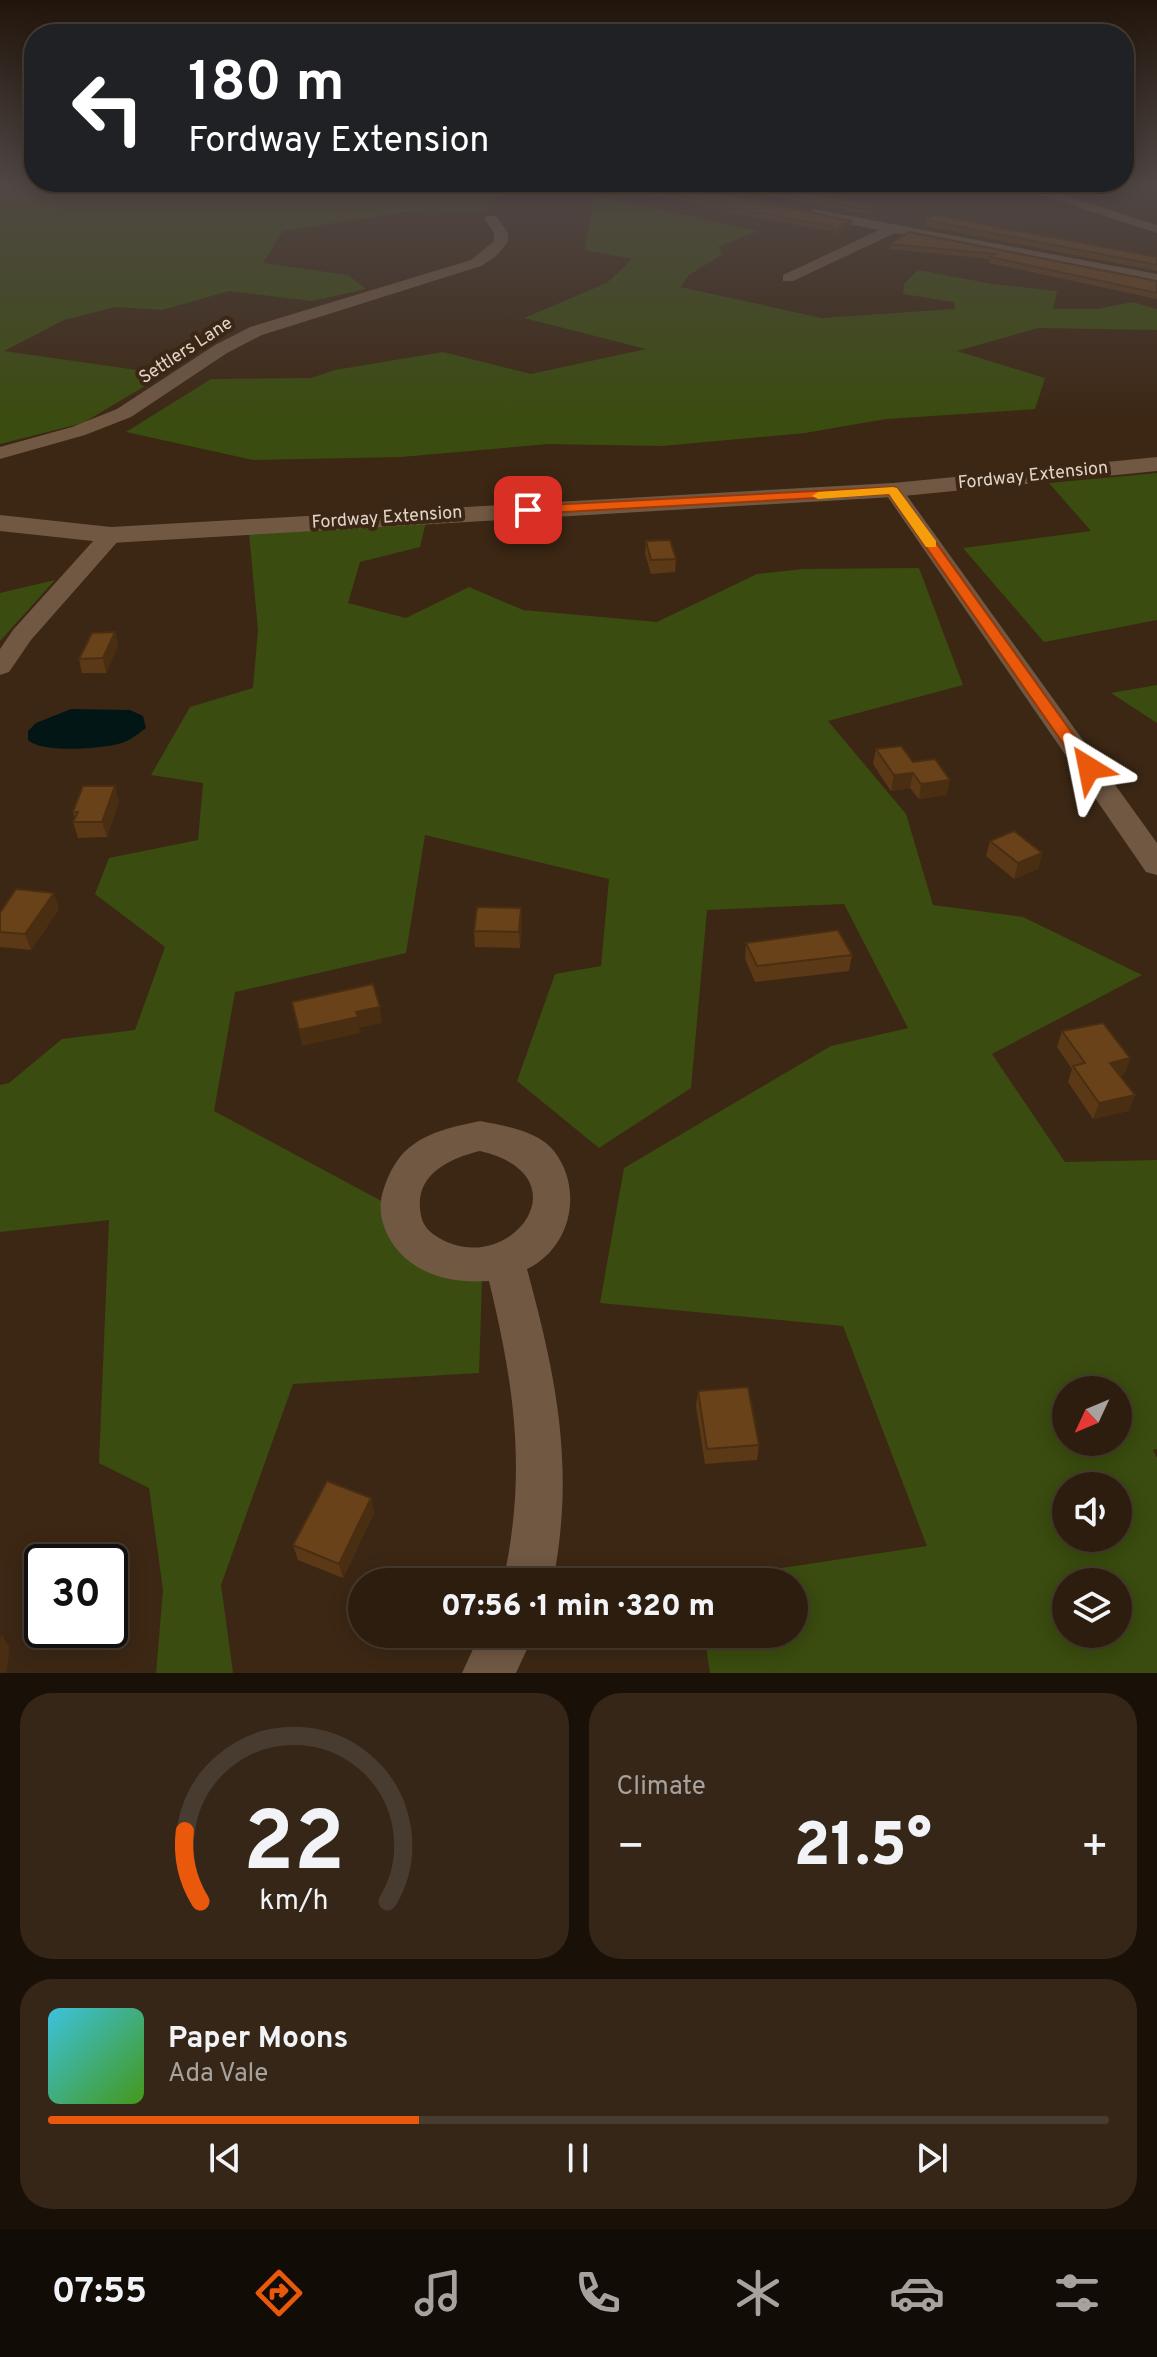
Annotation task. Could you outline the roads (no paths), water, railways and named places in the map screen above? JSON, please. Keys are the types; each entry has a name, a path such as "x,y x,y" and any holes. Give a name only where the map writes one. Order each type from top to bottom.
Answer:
{"street":[{"name":"Settlers Lane","path":"0,453 95,426 123,414 153,397 223,347 256,331 469,265"},
{"path":"788,278 815,265"},
{"path":"1083,265 1157,279"},
{"name":"Fordway Extension","path":"0,523 111,535 893,490 1157,464"},
{"path":"893,490 1157,865"},
{"path":"0,667 22,635 111,535"},
{"path":"504,1260 537,1401 543,1467 539,1539 532,1568"},
{"path":"488,1673 501,1648"}]}
